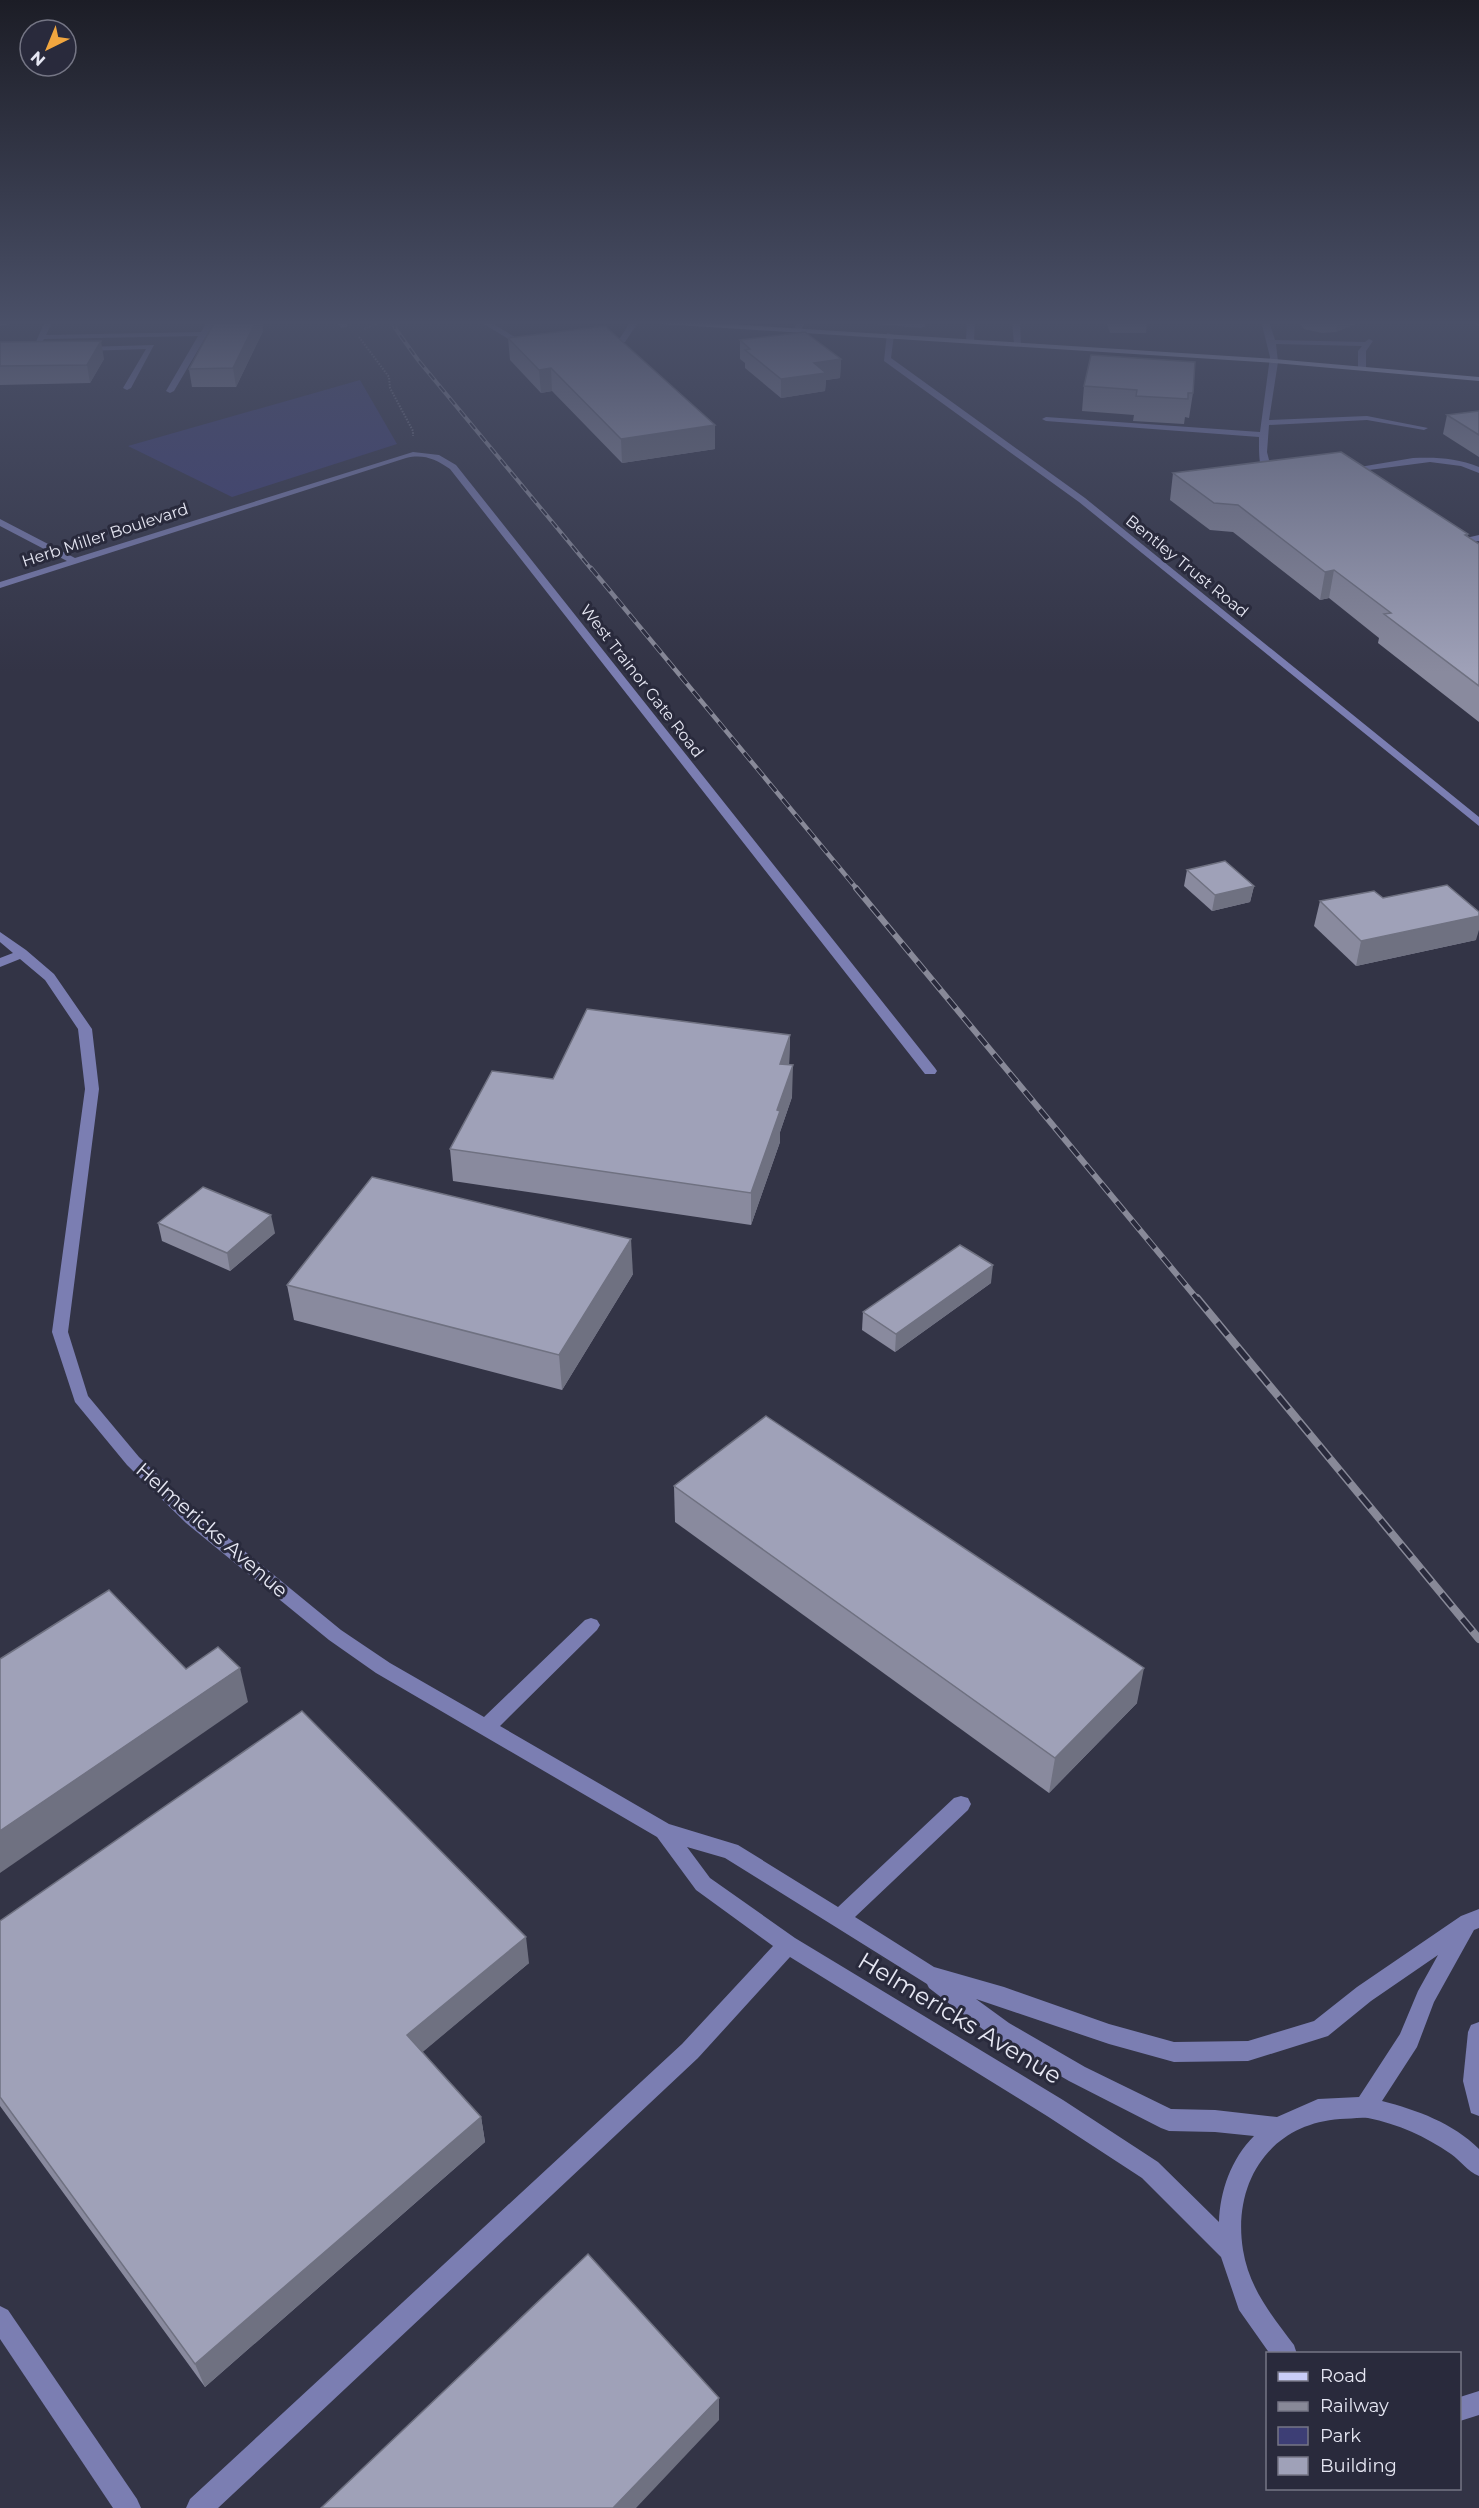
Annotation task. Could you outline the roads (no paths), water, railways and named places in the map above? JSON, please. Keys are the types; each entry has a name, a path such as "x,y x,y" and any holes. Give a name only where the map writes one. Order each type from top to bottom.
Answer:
{"street":[{"name":"Bentley Trust Road","path":"996,438 1082,500 1479,823"},
{"path":"1264,438 1266,470 1270,480"},
{"name":"Herb Miller Boulevard","path":"0,585 375,465 425,452"},
{"name":"West Trainor Gate Road","path":"425,452 441,458 453,467 930,1071"},
{"path":"1346,470 1431,459 1467,459 1479,470"},
{"path":"0,522 74,561"},
{"path":"1462,540 1479,538"},
{"name":"Helmericks Avenue","path":"0,936 50,977 85,1029 92,1089 60,1332 81,1398 133,1461 192,1518 335,1635 383,1668 664,1831 731,1851 928,1975 1001,2030 1077,2074 1169,2120 1215,2121 1277,2128"},
{"path":"0,963 22,953"},
{"path":"486,1728 591,1625"},
{"path":"839,1919 961,1804"},
{"name":"Helmericks Avenue","path":"664,1831 703,1884 788,1945 1055,2108 1150,2170 1231,2250"},
{"name":"Helmericks Avenue","path":"928,1975 1004,1997 1109,2034 1174,2052 1248,2051 1320,2029 1364,1994 1473,1921"},
{"name":"Helmericks Avenue","path":"1365,2108 1409,2040 1425,1998 1473,1921"},
{"path":"199,2508 690,2050 788,1945"},
{"path":"1479,2032 1474,2081 1479,2105"},
{"path":"1284,2352 1247,2302 1231,2250 1231,2201 1247,2159 1277,2128 1318,2110 1365,2108 1414,2120 1461,2147 1479,2165"},
{"path":"0,2318 128,2508"}],"railway":[{"path":"483,438 592,570"},
{"path":"591,568 857,889"},
{"path":"856,888 1198,1300"},
{"path":"1197,1298 1479,1639"}]}
